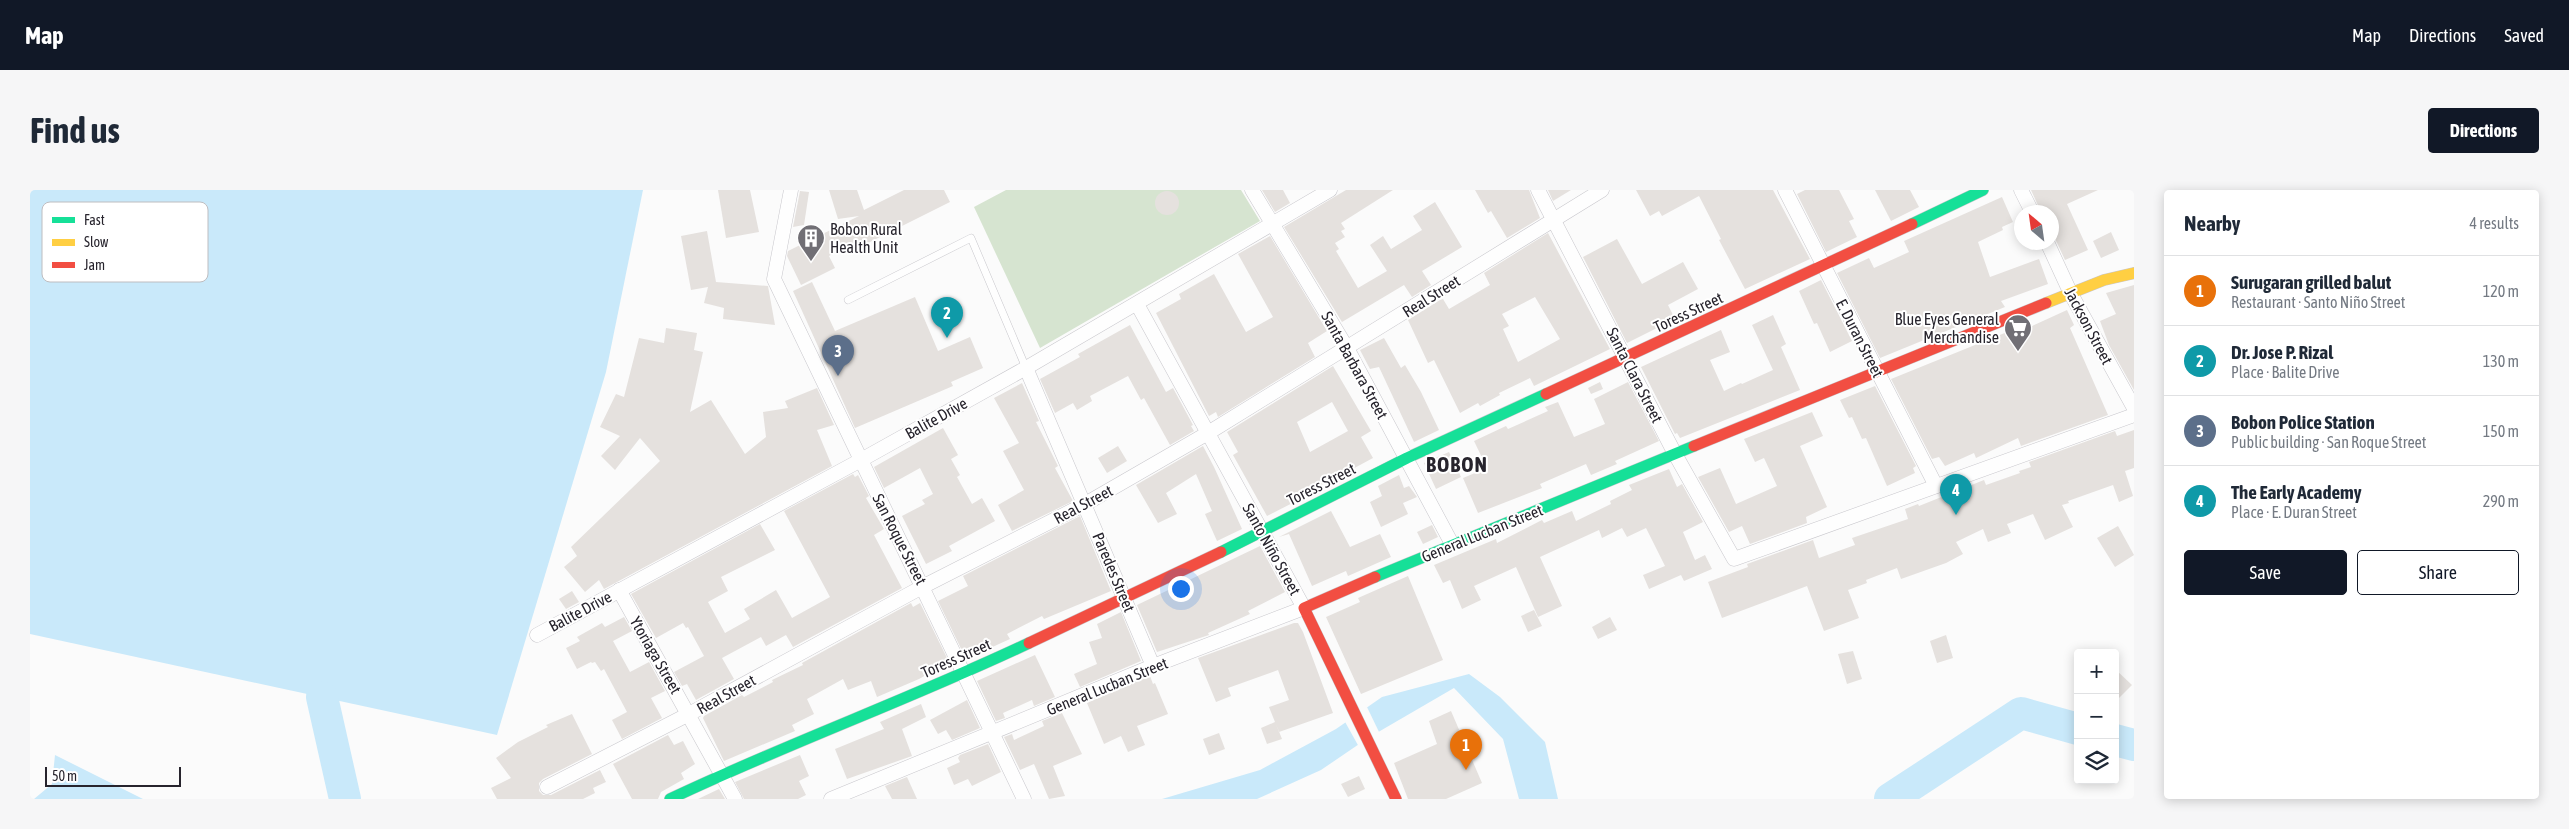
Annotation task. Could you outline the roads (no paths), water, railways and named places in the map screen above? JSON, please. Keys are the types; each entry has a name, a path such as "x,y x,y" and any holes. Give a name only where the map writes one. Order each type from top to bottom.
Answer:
{"street":[{"name":"San Roque Street","path":"791,190 774,279 924,586 1024,799"},
{"name":"Santa Barbara Street","path":"1252,190 1347,348 1452,544"},
{"name":"Balite Drive","path":"537,635 861,460 1026,368 1330,190"},
{"name":"Santa Clara Street","path":"1538,190 1676,454 1734,559 1936,486"},
{"name":"Real Street","path":"547,787 689,714 924,586 1085,504 1208,433 1602,190"},
{"name":"E. Duran Street","path":"1784,190 1936,486"},
{"name":"Toress Street","path":"670,799 721,775 965,673 1263,532 1407,458 1824,266 1983,190"},
{"path":"2022,190 2029,205"},
{"name":"Jackson Street","path":"2050,250 2071,294 2134,408"},
{"name":"General Lucban Street","path":"831,799 1153,666 1304,608 1452,544 2104,280 2134,273"},
{"name":"Santo Niño Street","path":"1137,304 1304,608 1380,762 1396,799"},
{"name":"Paredes Street","path":"1026,368 1153,666"},
{"path":"1936,486 2134,416"},
{"name":"Ytoriaga Street","path":"619,590 735,799"}],"lane":[{"path":"848,300 971,238 1026,368"}],"water":[{"path":"30,190 643,190 606,372 497,735 30,634"},
{"path":"1469,674 1500,697 1545,742 1558,799 1519,799 1503,739 1454,688 1368,738 1321,770 1257,799 1162,799 1260,770 1336,729 1382,697"},
{"path":"55,755 143,799 34,799 52,784"}],"waterway":[{"path":"322,697 345,799"},
{"path":"1890,799 2021,713 2074,728"},
{"path":"2119,741 2134,745"}],"place":[{"name":"Bobon Rural Health Unit","path":"811,262"},
{"name":"Dr. Jose P. Rizal","path":"947,338"},
{"name":"Blue Eyes General Merchandise","path":"2018,352"},
{"name":"Bobon Police Station","path":"838,376"},
{"name":"The Early Academy","path":"1956,515"},
{"name":"Surugaran grilled balut","path":"1466,770"}],"district":[{"name":"BOBON","path":"1457,465"}]}
